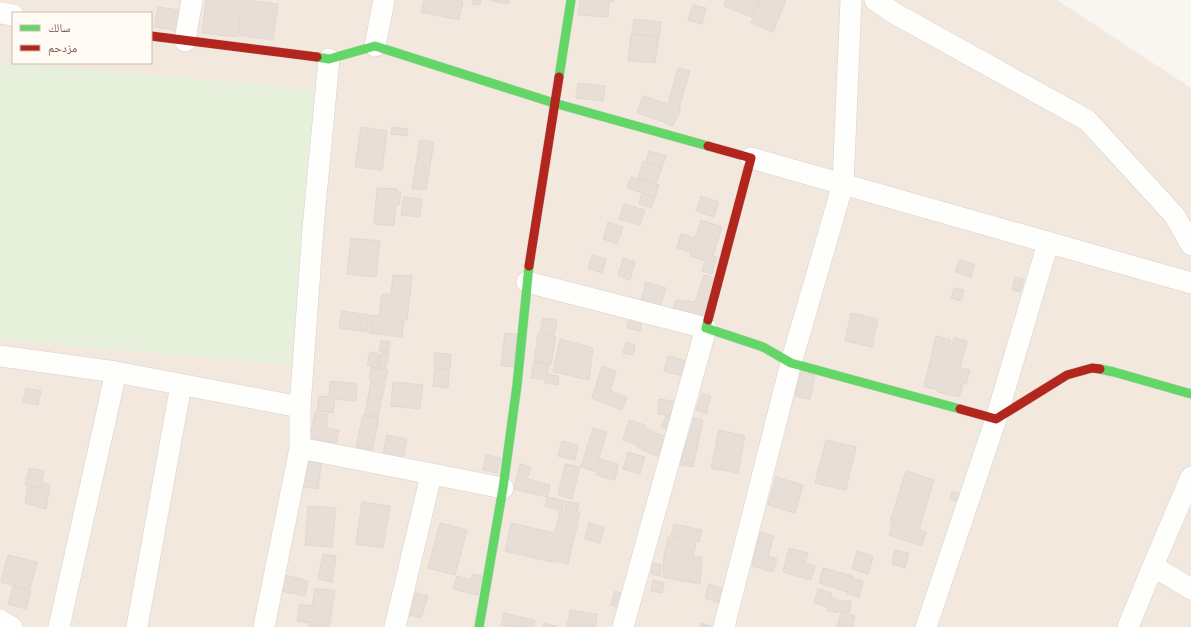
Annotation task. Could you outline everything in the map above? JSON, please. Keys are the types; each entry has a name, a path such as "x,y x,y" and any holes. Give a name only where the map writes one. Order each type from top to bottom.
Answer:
{"street":[{"path":"185,41 192,0"},
{"path":"375,46 384,0"},
{"path":"479,627 503,488 517,385 527,282 571,0"},
{"path":"724,627 791,363 843,184 851,0"},
{"path":"875,0 894,13 1087,120 1175,216 1191,245"},
{"path":"0,13 12,15"},
{"path":"152,36 329,59 375,46 554,103 1191,283"},
{"path":"264,627 300,448 300,407 312,228 329,59"},
{"path":"623,627 706,328 751,158"},
{"path":"926,627 996,419 1048,243"},
{"path":"527,282 706,328 763,346 791,363 996,419 1067,375 1092,368 1114,372 1191,394"},
{"path":"0,356 116,372 300,407"},
{"path":"59,627 116,372"},
{"path":"137,627 181,384"},
{"path":"300,448 503,488"},
{"path":"395,627 431,474"},
{"path":"1128,627 1191,477"},
{"path":"1153,566 1191,589"},
{"path":"0,620 12,627"}],"shaded area":[{"path":"0,0 1057,0 1191,88 1191,627 0,627"}],"green space":[{"path":"0,62 316,89 291,365 0,340"}],"building":[{"path":"206,0 241,0 238,37 202,33"},
{"path":"243,0 278,4 273,40 239,35"},
{"path":"424,0 462,0 461,2 463,2 459,20 421,12"},
{"path":"473,0 481,0 480,5 472,4"},
{"path":"491,0 509,0 508,4"},
{"path":"580,0 613,0 613,2 609,2 608,17 578,15"},
{"path":"726,0 759,0 752,17 724,6"},
{"path":"760,0 786,0 773,32 751,23"},
{"path":"693,5 706,8 702,24 688,20"},
{"path":"158,7 185,11 181,31 154,27"},
{"path":"634,19 661,22 659,37 632,34"},
{"path":"631,34 659,37 655,63 628,60"},
{"path":"678,68 690,71 679,108 681,109 673,126 637,113 643,96 667,104 666,107 668,104"},
{"path":"578,83 605,86 603,101 576,98"},
{"path":"361,127 387,131 382,170 355,167"},
{"path":"392,127 408,129 407,136 391,134"},
{"path":"420,140 434,142 426,190 412,188"},
{"path":"649,151 666,156 662,167 646,162"},
{"path":"643,161 662,167 656,184 638,178"},
{"path":"631,177 659,185 655,197 627,188"},
{"path":"377,188 397,189 397,192 401,192 399,205 396,204 394,226 374,224"},
{"path":"642,193 655,197 651,208 639,204"},
{"path":"701,196 719,202 714,217 696,211"},
{"path":"404,197 422,199 420,217 401,215"},
{"path":"624,204 645,210 640,225 619,219"},
{"path":"701,220 722,227 713,256 717,257 712,274 702,271 705,261 690,256 691,252 677,248 681,234 695,238"},
{"path":"608,222 623,227 617,244 603,239"},
{"path":"351,238 380,241 376,277 347,274"},
{"path":"592,255 606,259 602,273 588,268"},
{"path":"623,258 635,262 630,280 618,275"},
{"path":"959,260 974,264 971,277 955,272"},
{"path":"393,275 412,276 407,320 404,320 402,337 369,333 371,315 379,316 382,294 391,295"},
{"path":"704,275 715,278 705,318 672,312 676,300 695,302"},
{"path":"1015,277 1024,279 1020,292 1012,290"},
{"path":"646,282 666,288 660,306 641,300"},
{"path":"954,288 964,290 961,301 951,298"},
{"path":"342,311 369,315 367,332 339,328"},
{"path":"851,313 878,319 872,347 845,341"},
{"path":"630,314 643,317 640,331 627,328"},
{"path":"543,318 557,320 554,335 540,333"},
{"path":"505,333 517,334 513,367 501,366"},
{"path":"538,334 556,337 551,364 534,361"},
{"path":"936,336 951,340 945,364 947,364 954,338 967,341 960,368 970,370 966,384 942,378 942,380 963,385 959,397 938,392 939,390 924,387"},
{"path":"560,339 593,348 589,380 553,372"},
{"path":"381,340 390,342 388,352 379,351"},
{"path":"626,342 635,345 633,355 623,353"},
{"path":"370,352 380,354 377,368 367,365"},
{"path":"382,352 389,353 385,369 378,367"},
{"path":"435,353 451,354 450,369 434,367"},
{"path":"668,356 687,361 683,376 664,371"},
{"path":"534,362 549,365 547,374 559,376 558,385 545,383 545,380 531,378"},
{"path":"602,366 616,371 610,390 627,398 622,410 592,398"},
{"path":"371,367 388,370 385,382 369,379"},
{"path":"435,368 449,370 448,388 433,386"},
{"path":"801,372 815,375 810,399 795,396"},
{"path":"330,381 357,384 356,401 335,399 333,413 317,411 319,396 329,397"},
{"path":"371,381 385,384 378,417 365,414"},
{"path":"393,382 423,385 420,409 391,406"},
{"path":"26,388 41,391 38,405 23,402"},
{"path":"702,393 711,396 706,414 696,410"},
{"path":"659,399 679,402 677,417 658,414"},
{"path":"315,412 328,415 326,428 339,430 336,443 310,438"},
{"path":"363,415 379,418 372,450 356,447"},
{"path":"666,416 678,422 673,432 661,426"},
{"path":"694,418 703,420 693,467 680,465"},
{"path":"629,420 645,425 645,428 672,440 663,459 637,447 638,445 623,440"},
{"path":"593,428 607,432 595,471 581,467"},
{"path":"719,430 745,436 738,473 711,468"},
{"path":"387,435 407,439 403,458 383,453"},
{"path":"826,440 856,447 846,490 815,483"},
{"path":"562,441 578,445 575,460 558,456"},
{"path":"628,452 645,457 640,474 623,469"},
{"path":"486,455 501,458 497,473 483,470"},
{"path":"307,456 322,458 318,489 303,487"},
{"path":"600,459 618,464 615,480 596,475"},
{"path":"520,464 531,467 527,479 550,485 547,497 514,489"},
{"path":"565,464 580,467 572,499 558,495"},
{"path":"29,468 44,471 41,488 25,485"},
{"path":"906,471 934,480 919,530 926,532 922,546 889,535 892,524 890,522"},
{"path":"776,477 803,485 795,513 768,505"},
{"path":"44,483 50,485 46,509 25,503 28,487 42,489"},
{"path":"952,492 963,494 961,502 950,499"},
{"path":"547,497 564,501 562,509 565,509 566,501 579,504 577,512 580,513 568,564 552,562 505,551 511,523 555,533 560,510 545,506"},
{"path":"362,502 390,506 383,548 356,544"},
{"path":"308,506 336,508 332,547 305,545"},
{"path":"440,523 467,530 455,575 428,568"},
{"path":"589,523 604,527 600,543 585,539"},
{"path":"674,524 702,530 699,542 671,536"},
{"path":"760,532 774,536 768,556 777,559 773,572 752,566"},
{"path":"668,537 696,543 693,556 702,557 700,584 663,577 664,556"},
{"path":"789,548 808,553 805,563 815,566 811,580 783,572"},
{"path":"895,550 909,553 905,568 892,564"},
{"path":"857,551 873,556 868,574 852,569"},
{"path":"323,554 336,556 332,582 318,579"},
{"path":"8,555 37,562 30,589 1,582"},
{"path":"653,563 662,565 660,576 651,574"},
{"path":"823,568 853,576 852,578 863,581 859,597 819,583"},
{"path":"472,574 482,576 478,595 453,589 457,576 471,580"},
{"path":"285,575 308,581 305,596 281,591"},
{"path":"653,580 664,583 662,593 651,591"},
{"path":"709,584 724,589 720,603 705,598"},
{"path":"13,586 31,591 26,609 8,604"},
{"path":"315,588 335,591 329,627 309,627 310,623 297,621 300,604 312,606"},
{"path":"818,589 832,593 831,597 841,601 851,601 850,612 838,611 838,613 827,610 828,607 814,603"},
{"path":"615,591 627,595 623,608 611,605"},
{"path":"415,593 428,596 421,618 409,615"},
{"path":"570,610 597,614 595,627 567,627"},
{"path":"841,612 855,616 852,627 837,627"},
{"path":"504,613 535,620 534,627 501,626"},
{"path":"544,623 556,626 556,627 543,627"},
{"path":"701,623 714,627 700,627"}],"traffic: fast":[{"path":"559,77 571,0"},
{"path":"317,57 329,59 375,46 554,103 708,146"},
{"path":"479,627 503,488 517,385 529,266"},
{"path":"708,320 706,328 763,347 791,363 960,409"},
{"path":"1100,369 1191,394"}],"traffic: jam":[{"path":"152,36 317,57"},
{"path":"529,266 559,77"},
{"path":"708,146 751,158 708,320"},
{"path":"960,409 996,419 1067,375 1092,368 1100,369"}]}
